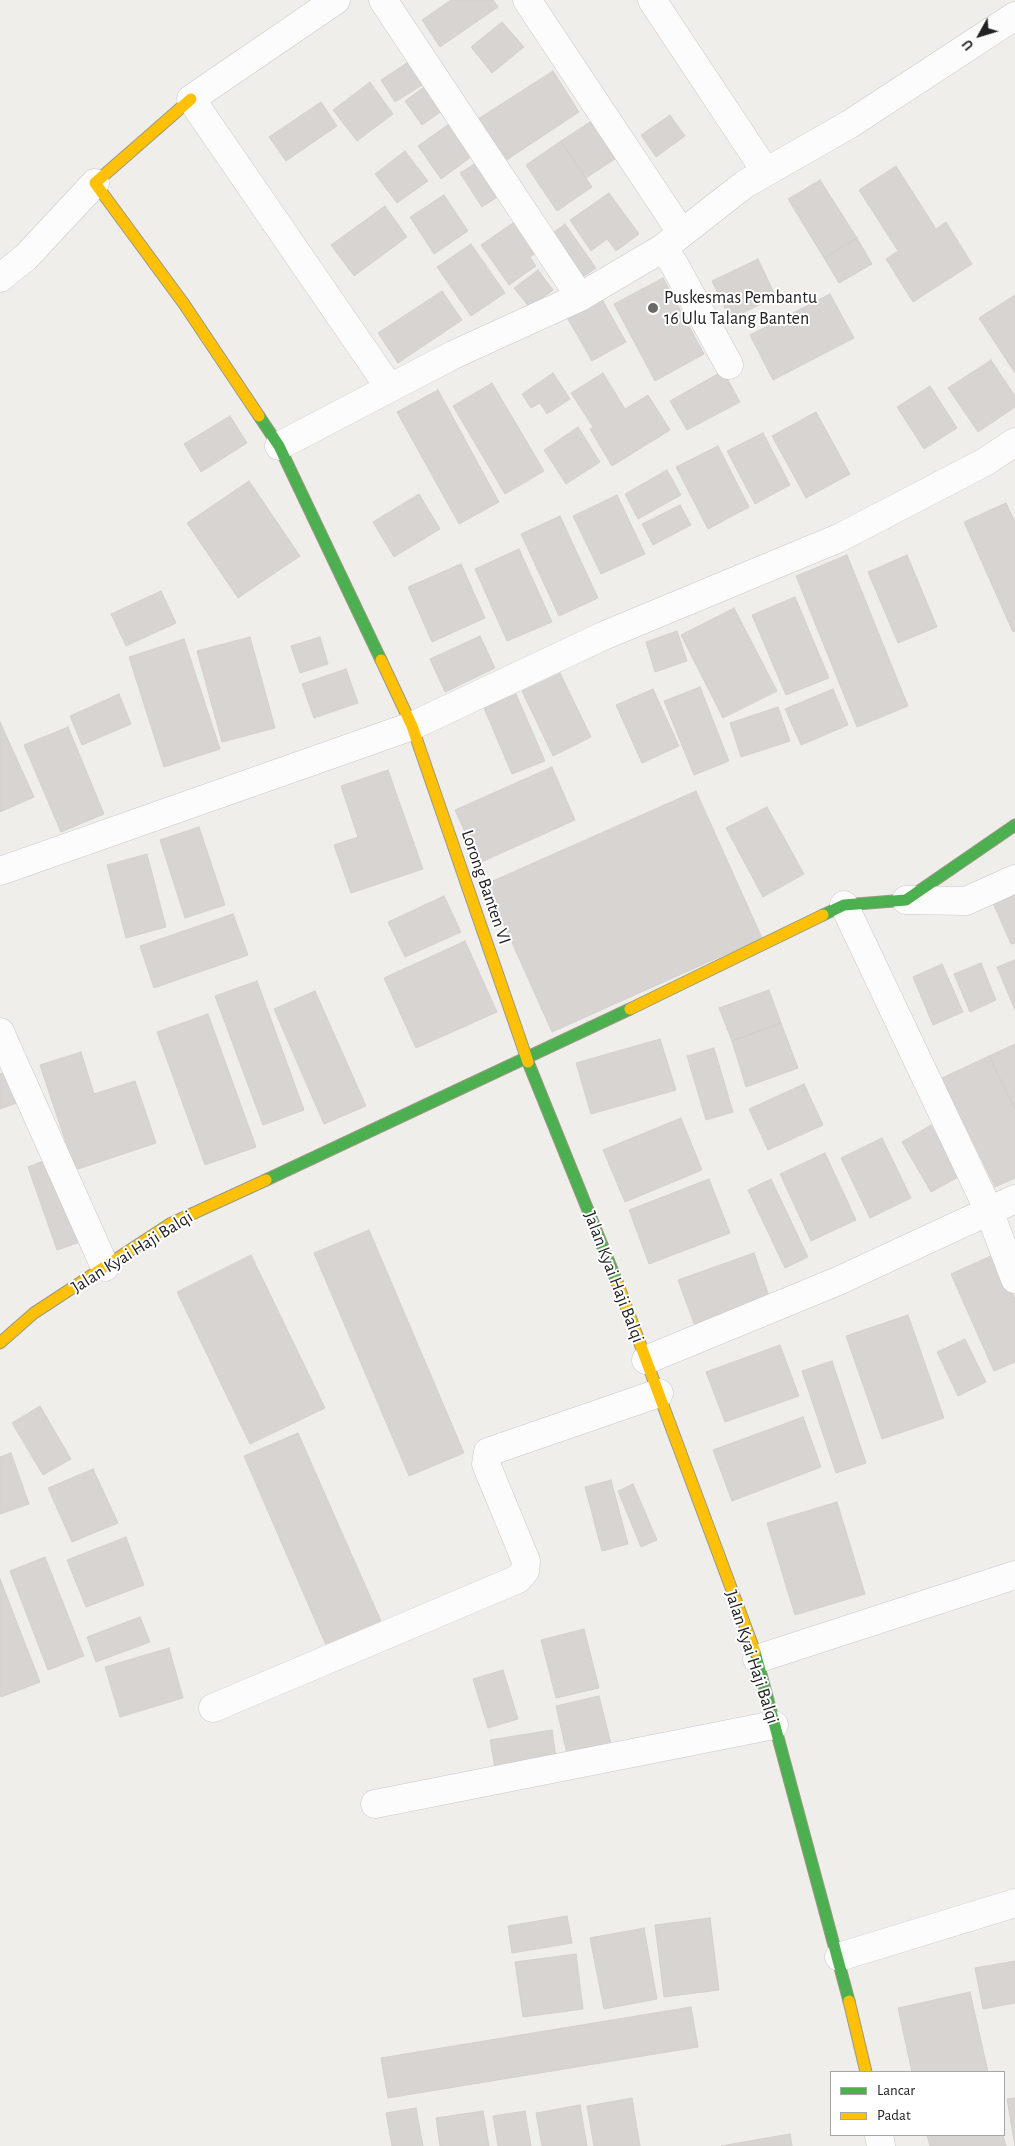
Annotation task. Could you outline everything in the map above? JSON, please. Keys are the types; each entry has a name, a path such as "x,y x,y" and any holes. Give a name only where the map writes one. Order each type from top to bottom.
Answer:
{"street":[{"path":"383,0 580,297"},
{"path":"527,0 672,240 674,264 729,365"},
{"path":"652,0 766,172"},
{"path":"0,278 26,257 95,183 191,100 329,2"},
{"path":"279,446 453,355 580,297 672,240 745,184 850,124 1015,16"},
{"path":"191,100 389,387"},
{"name":"Lorong Banten VI","path":"95,183 184,304 279,446 412,726 527,1059"},
{"path":"0,870 412,726 604,636 839,538 985,462 1015,442"},
{"path":"906,900 1015,825"},
{"path":"527,1059 844,905 906,900 966,901 1015,879"},
{"path":"844,905 989,1211 1015,1279"},
{"path":"0,1032 105,1267"},
{"name":"Jalan Kyai Haji Balqi","path":"0,1343 34,1313 170,1224 527,1059 659,1393 757,1659 839,1957 866,2071"},
{"path":"646,1360 838,1281 1015,1199"},
{"path":"212,1708 518,1579 524,1571 526,1561 486,1464 488,1452 659,1393"},
{"path":"757,1659 1015,1575"},
{"path":"375,1804 774,1725"},
{"path":"839,1957 1015,1903"}],"building":[{"path":"451,0 493,0 498,7 440,47 422,20"},
{"path":"502,22 524,47 492,73 471,47"},
{"path":"416,57 430,80 395,102 381,80"},
{"path":"553,71 579,112 505,161 478,119"},
{"path":"370,82 393,114 357,141 333,110"},
{"path":"431,82 449,106 422,125 405,101"},
{"path":"321,102 337,126 286,161 269,137"},
{"path":"670,115 685,136 656,157 641,135"},
{"path":"456,119 479,151 441,179 418,146"},
{"path":"593,120 618,157 586,178 561,141"},
{"path":"561,141 592,187 557,211 526,165"},
{"path":"405,151 428,181 397,203 375,174"},
{"path":"484,158 505,192 482,207 460,173"},
{"path":"896,166 936,229 946,222 972,264 913,302 886,259 898,251 859,190"},
{"path":"820,180 857,238 824,258 788,199"},
{"path":"609,193 639,234 616,251 607,239 591,251 570,220"},
{"path":"444,195 468,231 434,254 410,217"},
{"path":"385,206 407,237 354,276 331,245"},
{"path":"523,216 544,247 530,257 536,266 509,285 481,245"},
{"path":"565,224 596,268 577,281 546,238"},
{"path":"857,238 872,264 839,283 824,258"},
{"path":"471,244 505,293 471,316 437,267"},
{"path":"758,259 776,297 730,319 712,281"},
{"path":"538,270 553,290 530,308 514,288"},
{"path":"663,278 704,354 655,381 614,304"},
{"path":"442,291 462,320 398,363 378,333"},
{"path":"599,294 626,342 592,361 565,314"},
{"path":"830,294 854,338 773,380 750,335"},
{"path":"1015,295 1015,373 979,318"},
{"path":"991,360 1015,396 1015,407 978,432 948,388"},
{"path":"723,371 740,402 687,430 670,401"},
{"path":"553,373 570,399 547,414 540,403 531,408 522,394"},
{"path":"603,373 625,409 648,395 670,430 612,466 590,429 593,427 571,393"},
{"path":"492,383 544,471 505,494 453,406"},
{"path":"930,386 957,428 924,449 897,407"},
{"path":"438,390 499,502 459,524 397,412"},
{"path":"816,412 850,474 806,498 772,436"},
{"path":"230,416 247,443 201,472 184,444"},
{"path":"578,427 600,462 566,484 544,450"},
{"path":"763,433 790,485 755,504 727,451"},
{"path":"718,446 749,507 708,529 676,467"},
{"path":"667,470 681,495 638,519 625,494"},
{"path":"249,481 300,556 238,598 187,523"},
{"path":"419,494 440,529 394,557 373,522"},
{"path":"617,495 645,554 601,574 573,516"},
{"path":"1006,503 1015,522 1015,631 1013,632 964,522"},
{"path":"680,505 691,525 653,545 642,524"},
{"path":"560,516 598,598 559,616 521,534"},
{"path":"519,549 552,622 507,641 475,569"},
{"path":"847,555 908,706 857,727 796,576"},
{"path":"907,555 937,627 898,643 868,572"},
{"path":"461,564 485,618 432,642 408,587"},
{"path":"161,591 176,623 126,646 111,614"},
{"path":"795,597 829,678 786,695 752,615"},
{"path":"734,608 777,691 723,718 681,635"},
{"path":"677,631 687,661 655,672 646,642"},
{"path":"480,636 495,668 445,692 430,659"},
{"path":"250,637 275,728 222,742 197,651"},
{"path":"320,637 328,664 300,673 291,646"},
{"path":"184,639 220,749 164,767 129,657"},
{"path":"346,669 358,703 314,718 302,684"},
{"path":"560,673 591,737 553,756 522,691"},
{"path":"700,687 729,761 694,775 664,701"},
{"path":"653,689 679,746 642,763 616,705"},
{"path":"833,689 848,725 801,745 785,709"},
{"path":"119,694 131,724 82,745 70,716"},
{"path":"516,694 545,761 512,774 484,708"},
{"path":"778,707 790,741 741,757 730,723"},
{"path":"0,722 34,797 0,812"},
{"path":"68,727 104,814 61,832 24,745"},
{"path":"552,767 575,820 479,863 455,810"},
{"path":"388,770 423,869 351,893 334,845 358,837 341,786"},
{"path":"696,791 762,938 552,1032 486,884"},
{"path":"767,807 804,874 763,897 726,828"},
{"path":"199,827 225,905 185,918 160,840"},
{"path":"147,854 166,927 126,938 107,865"},
{"path":"1015,893 1015,943 1011,944 993,903"},
{"path":"444,896 461,932 405,957 388,922"},
{"path":"233,914 248,955 154,988 140,946"},
{"path":"465,941 497,1012 416,1048 384,978"},
{"path":"1015,960 1015,1010 997,967"},
{"path":"981,963 996,1000 970,1012 954,974"},
{"path":"942,964 963,1012 933,1025 913,977"},
{"path":"257,981 304,1110 263,1125 215,996"},
{"path":"769,990 781,1023 732,1041 719,1008"},
{"path":"315,991 366,1106 324,1124 274,1009"},
{"path":"208,1014 256,1147 205,1165 157,1032"},
{"path":"781,1023 798,1068 746,1087 732,1041"},
{"path":"660,1039 676,1090 591,1114 576,1063"},
{"path":"1015,1044 1015,1109 989,1056"},
{"path":"714,1048 733,1112 706,1120 687,1056"},
{"path":"81,1052 94,1094 135,1081 156,1143 75,1170 40,1065"},
{"path":"989,1056 1015,1109 1015,1178 995,1187 942,1078"},
{"path":"7,1072 17,1103 0,1109 0,1074"},
{"path":"804,1084 823,1125 768,1150 749,1109"},
{"path":"681,1118 702,1170 625,1202 603,1150"},
{"path":"931,1125 960,1176 931,1192 902,1142"},
{"path":"882,1138 911,1198 870,1218 841,1158"},
{"path":"825,1153 856,1220 811,1241 780,1174"},
{"path":"51,1158 80,1242 57,1250 28,1167"},
{"path":"709,1179 730,1233 649,1264 629,1210"},
{"path":"771,1179 808,1257 785,1268 748,1190"},
{"path":"369,1230 464,1453 409,1476 314,1253"},
{"path":"754,1253 770,1299 695,1326 678,1280"},
{"path":"995,1254 1015,1299 1015,1362 994,1371 951,1274"},
{"path":"251,1255 325,1408 250,1444 177,1292"},
{"path":"908,1315 944,1418 882,1439 846,1336"},
{"path":"965,1339 986,1382 958,1396 937,1352"},
{"path":"780,1345 799,1396 725,1422 706,1372"},
{"path":"832,1361 866,1463 836,1473 802,1371"},
{"path":"40,1406 71,1459 43,1475 12,1423"},
{"path":"803,1417 821,1467 732,1501 713,1450"},
{"path":"298,1433 384,1628 329,1652 244,1456"},
{"path":"11,1453 29,1504 0,1514 0,1457"},
{"path":"93,1469 118,1523 72,1542 48,1488"},
{"path":"611,1480 628,1544 602,1551 585,1487"},
{"path":"633,1484 657,1540 641,1547 618,1491"},
{"path":"837,1502 865,1594 795,1615 767,1523"},
{"path":"126,1537 144,1585 86,1607 67,1560"},
{"path":"45,1557 84,1656 48,1670 10,1571"},
{"path":"0,1579 40,1682 1,1697 0,1694"},
{"path":"140,1617 150,1642 96,1662 87,1637"},
{"path":"584,1629 599,1688 556,1698 541,1640"},
{"path":"169,1648 183,1698 120,1717 105,1667"},
{"path":"503,1670 518,1719 488,1728 473,1679"},
{"path":"599,1696 611,1744 567,1754 556,1706"},
{"path":"552,1730 556,1757 495,1768 490,1740"},
{"path":"567,1916 572,1943 512,1953 508,1926"},
{"path":"710,1918 719,1990 664,1997 655,1925"},
{"path":"644,1928 657,1999 604,2009 590,1938"},
{"path":"576,1954 583,2009 523,2017 515,1962"},
{"path":"1015,1961 1015,2003 983,2009 975,1968"},
{"path":"970,1992 988,2071 912,2071 898,2008"},
{"path":"691,2007 698,2047 388,2098 381,2058"},
{"path":"632,2098 640,2146 594,2146 587,2106"},
{"path":"1015,2098 1015,2146 1007,2099"},
{"path":"580,2105 587,2146 542,2146 536,2113"},
{"path":"416,2108 423,2146 392,2146 386,2113"},
{"path":"483,2111 489,2146 440,2146 436,2118"},
{"path":"525,2111 531,2146 498,2146 493,2116"},
{"path":"790,2134 792,2146 721,2146"},
{"path":"927,2136 1003,2136 1006,2146 930,2146"}],"traffic: fast":[{"path":"259,416 279,446 381,660"},
{"path":"823,915 844,905 906,900 1015,825"},
{"path":"266,1180 630,1009"},
{"path":"528,1062 617,1282"},
{"path":"755,1652 849,2001"}],"traffic: slow":[{"path":"191,99 95,183 184,304 259,416"},
{"path":"381,660 412,726 528,1062"},
{"path":"630,1009 823,915"},
{"path":"0,1343 34,1313 170,1224 266,1180"},
{"path":"617,1282 755,1652"},
{"path":"849,2001 866,2071"}],"place":[{"name":"Puskesmas Pembantu 16 Ulu Talang Banten","path":"653,308"}]}
